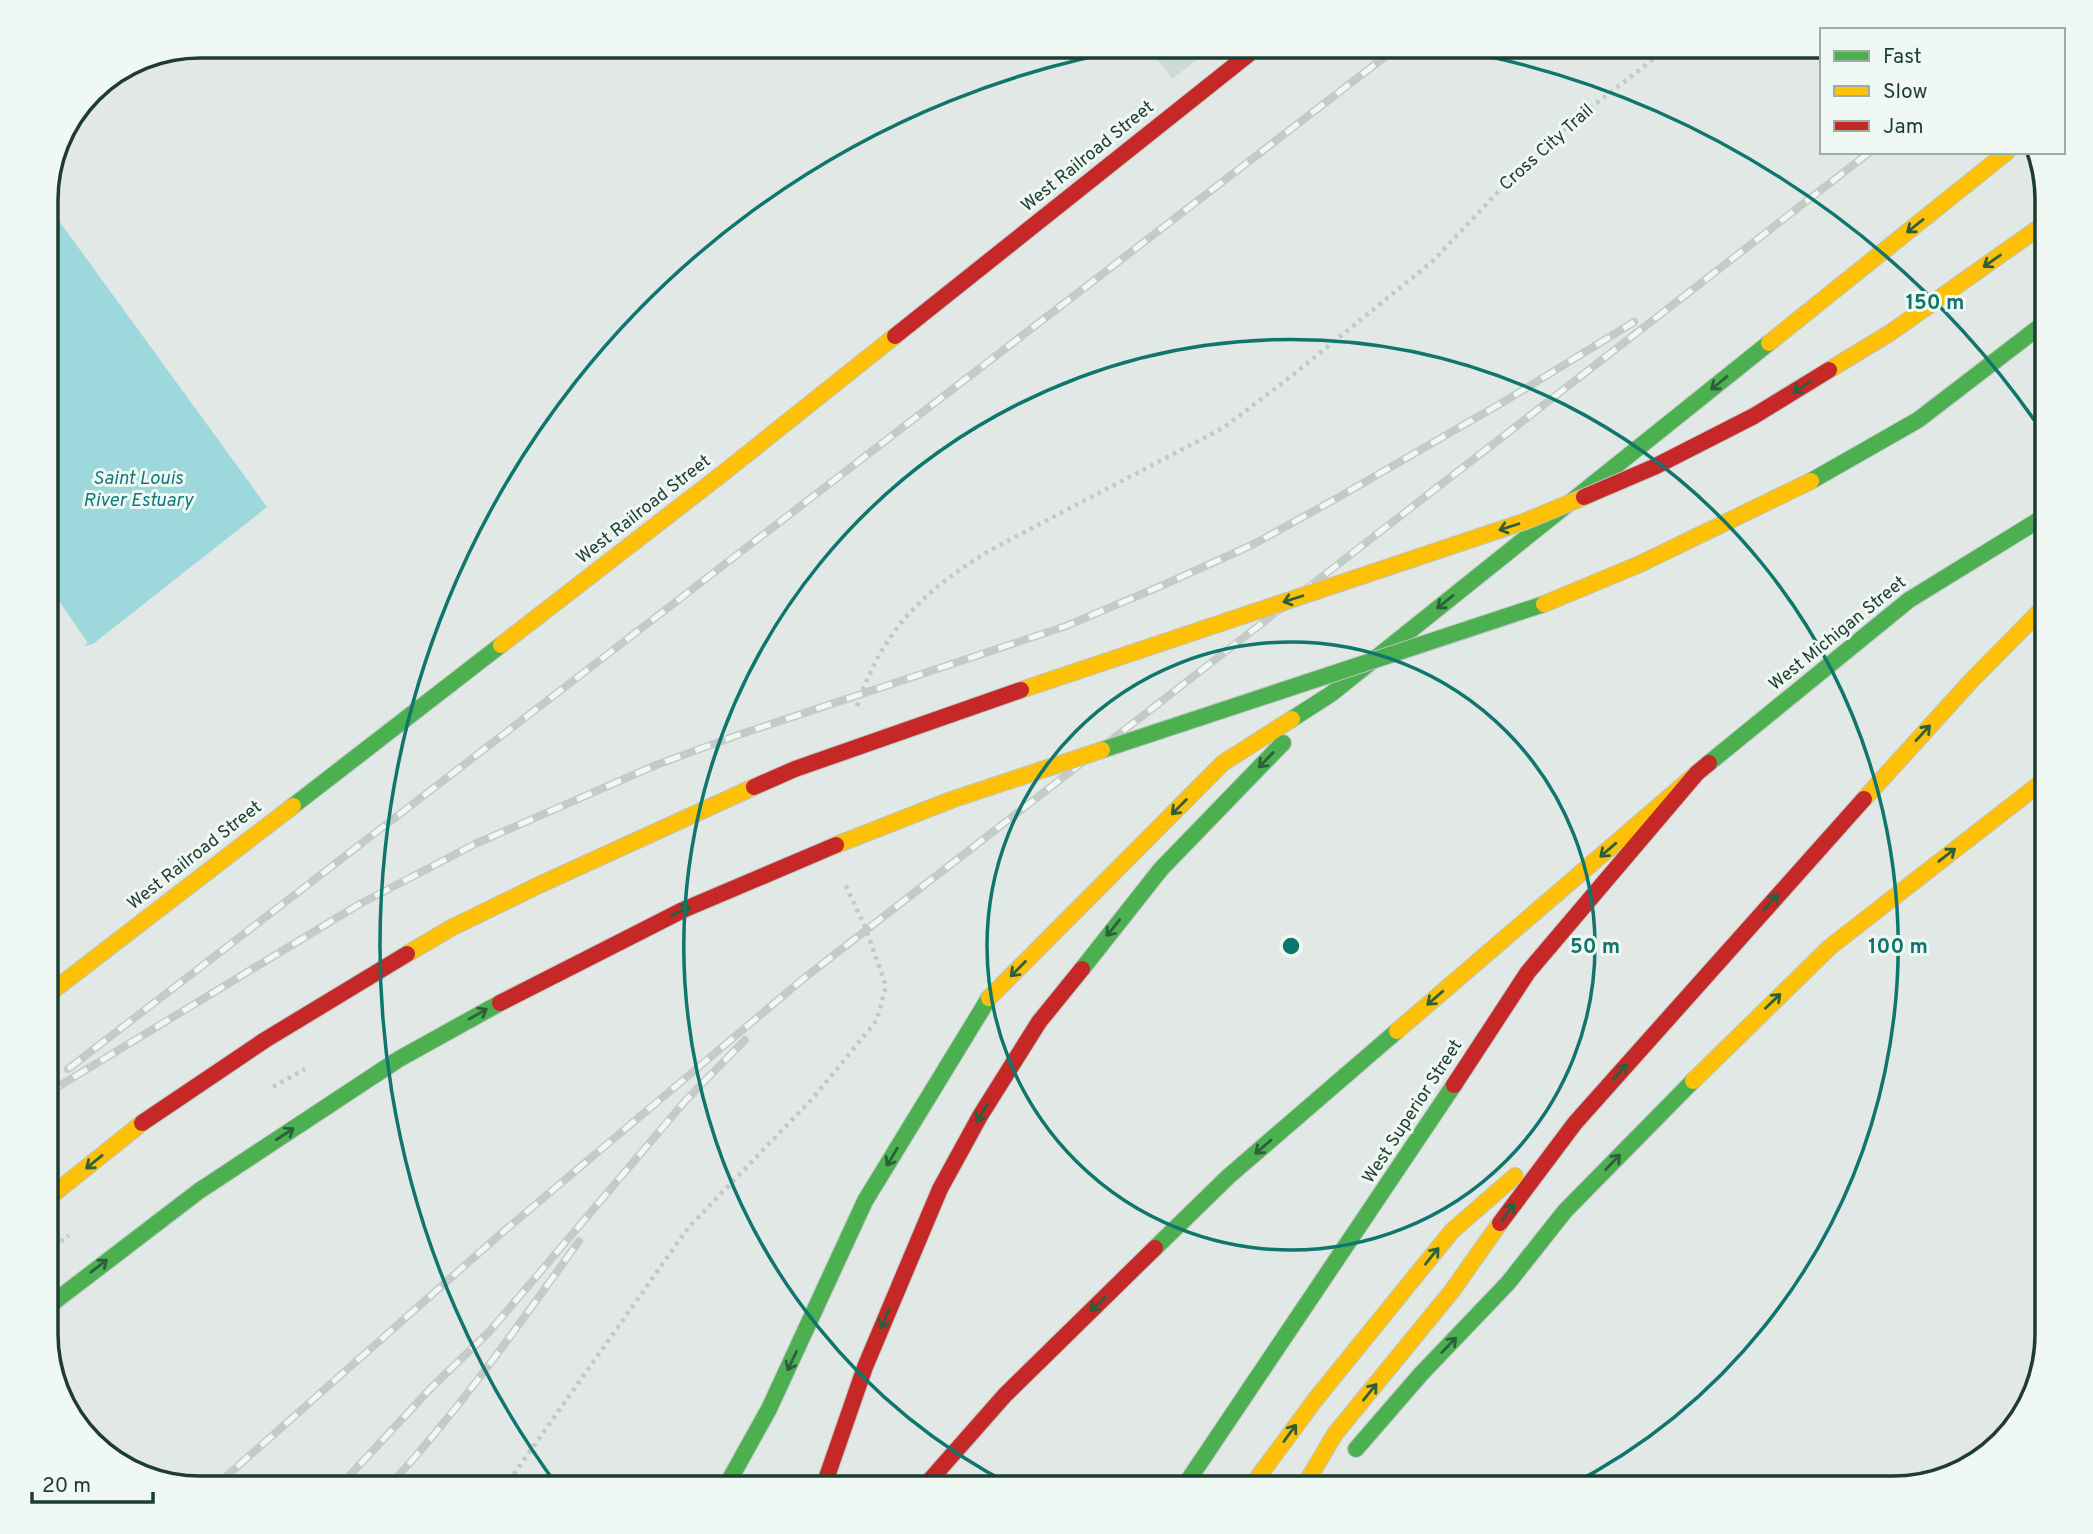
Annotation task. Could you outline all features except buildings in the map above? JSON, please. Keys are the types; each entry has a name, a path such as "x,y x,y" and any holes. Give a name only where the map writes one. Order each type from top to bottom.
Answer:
{"main road":[{"name":"West Railroad Street","path":"58,987 722,474 1244,58"},
{"path":"732,1476 769,1409 865,1201 986,1001 1223,763 1331,694 2005,154"},
{"path":"58,1190 142,1123 265,1040 441,934 539,885 794,769 1526,521 1654,467 1754,416 1890,333 2035,231"},
{"path":"58,1299 199,1191 399,1059 493,1006 682,910 867,832 951,800 1548,603 1640,564 1825,474 1918,420 2035,331"},
{"name":"West Michigan Street","path":"1697,773 1909,600 2035,524"},
{"path":"1311,1476 1335,1434 1452,1291 1574,1123 1911,746 2035,617"},
{"path":"827,1476 865,1367 940,1189 980,1116 1038,1022 1161,869 1331,694"},
{"path":"934,1476 1005,1395 1229,1176 1697,773"},
{"name":"West Superior Street","path":"1192,1476 1416,1144 1528,972 1697,773"},
{"path":"1344,1464 1421,1374 1508,1283 1565,1211 1742,1031 1830,947 2035,788"},
{"path":"1259,1476 1315,1399 1452,1231 1574,1123"},
{"path":"747,1476 769,1409"}],"path":[{"name":"Cross City Trail","path":"1433,261 1525,163 1575,120 1655,58"},
{"path":"513,1476 688,1228 813,1098 877,1020 886,986 866,929 843,880"}],"shaded area":[{"path":"1157,58 1199,58 1172,79"}],"water":[{"name":"Saint Louis River Estuary","path":"58,220 267,507 93,644 83,646 58,612"}],"pier":[{"path":"58,599 88,643 80,648 58,618"}],"railway":[{"path":"68,1069 1383,58"},
{"path":"227,1476 497,1237 803,979 1867,154"},
{"path":"58,1087 358,905 475,844 656,765 1066,626 1161,586 1254,544 1339,497 1505,401 1634,322"},
{"path":"349,1476 430,1389 490,1331 686,1100 745,1040"},
{"path":"398,1476 463,1399 579,1241"}],"traffic: fast":[{"path":"1811,481 1918,420 2035,330"},
{"path":"1292,719 1331,694 1769,343"},
{"path":"1709,763 1909,600 2035,522"},
{"path":"1102,750 1544,604"},
{"path":"293,806 501,645"},
{"path":"1082,969 1161,869 1283,743"},
{"path":"732,1476 769,1409 865,1201 989,998"},
{"path":"58,1299 199,1191 399,1059 500,1003"},
{"path":"1155,1248 1229,1176 1397,1031"},
{"path":"1356,1449 1421,1374 1508,1283 1565,1211 1693,1081"},
{"path":"1191,1476 1454,1085"}],"traffic: slow":[{"path":"1769,343 2005,154"},
{"path":"1829,370 1890,333 2035,230"},
{"path":"501,645 895,336"},
{"path":"1544,604 1640,564 1811,481"},
{"path":"1021,690 1526,521 1584,497"},
{"path":"1864,799 1971,681 2035,616"},
{"path":"989,998 1223,763 1292,719"},
{"path":"836,845 951,800 1102,750"},
{"path":"1397,1031 1697,773"},
{"path":"407,954 451,928 539,885 754,787"},
{"path":"1693,1081 1830,947 2035,787"},
{"path":"58,987 293,806"},
{"path":"58,1190 142,1123"},
{"path":"1259,1476 1315,1400 1452,1231 1515,1176"},
{"path":"1310,1476 1335,1434 1452,1291 1500,1223"}],"traffic: jam":[{"path":"895,336 1244,58"},
{"path":"1584,497 1654,467 1754,416 1829,370"},
{"path":"754,787 795,769 1021,690"},
{"path":"1454,1085 1528,972 1697,773 1709,763"},
{"path":"1500,1223 1575,1123 1864,799"},
{"path":"500,1003 683,910 836,845"},
{"path":"142,1123 265,1040 407,954"},
{"path":"827,1476 865,1367 940,1189 980,1116 1039,1022 1082,969"},
{"path":"934,1476 1005,1395 1155,1248"}]}
